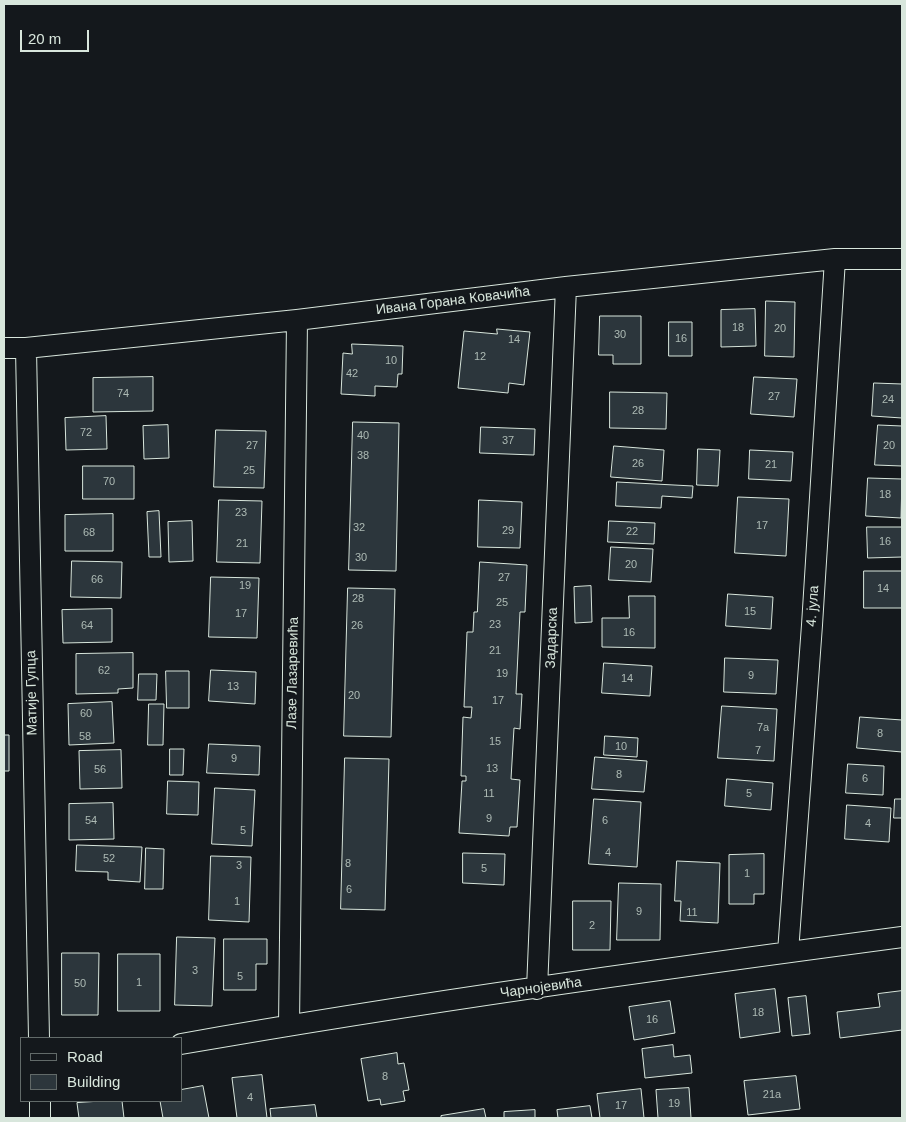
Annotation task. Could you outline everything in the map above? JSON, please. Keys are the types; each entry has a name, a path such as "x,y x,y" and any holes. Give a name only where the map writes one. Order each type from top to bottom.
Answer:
{"street":[{"name":"Ивана Горана Ковачића","path":"4,348 26,348 297,320 566,287 835,259 902,259"},
{"name":"4. јула","path":"788,952 812,625 835,259"},
{"name":"Задарска","path":"537,989 566,287"},
{"name":"Лазе Лазаревића","path":"289,1025 297,320"},
{"name":"Матије Гупца","path":"26,348 39,1037"},
{"name":"Чарнојевића","path":"182,1044 289,1025 902,937"},
{"path":"40,1102 40,1118"}],"building":[{"path":"766,301 795,302 794,357 765,356"},
{"path":"755,309 756,346 721,347 721,310"},
{"path":"600,316 641,316 641,364 613,364 613,355 599,355"},
{"path":"669,322 692,322 692,356 669,356"},
{"path":"497,329 530,332 524,385 509,383 508,393 458,388 464,331 497,334"},
{"path":"352,344 403,346 402,374 398,374 397,387 375,386 375,396 341,394 343,353 352,354"},
{"path":"153,377 153,411 93,412 93,378"},
{"path":"754,377 797,379 794,417 751,414"},
{"path":"874,383 902,384 902,418 872,416"},
{"path":"610,392 667,393 666,429 610,428"},
{"path":"106,416 107,449 66,450 65,418"},
{"path":"353,422 399,423 396,571 349,570"},
{"path":"168,425 169,458 144,459 143,426"},
{"path":"878,425 902,426 902,466 875,465"},
{"path":"481,427 535,429 534,455 480,453"},
{"path":"216,430 266,431 264,488 214,487"},
{"path":"614,446 664,450 662,481 611,477"},
{"path":"698,449 720,450 718,486 697,485"},
{"path":"750,450 793,452 791,481 749,479"},
{"path":"83,466 134,466 134,499 83,499"},
{"path":"868,478 902,479 901,518 866,516"},
{"path":"617,482 693,486 692,498 662,496 661,508 616,506"},
{"path":"738,497 789,499 786,556 735,553"},
{"path":"219,500 262,501 260,563 217,562"},
{"path":"479,500 522,502 520,548 478,547"},
{"path":"159,511 161,557 149,557 147,512"},
{"path":"113,514 113,551 65,551 65,515"},
{"path":"192,521 193,561 169,562 168,522"},
{"path":"609,521 655,523 654,544 608,542"},
{"path":"867,527 902,527 902,557 868,558"},
{"path":"611,547 653,549 651,582 609,580"},
{"path":"72,561 122,562 121,598 71,597"},
{"path":"480,562 527,565 525,612 520,612 516,694 522,694 520,729 514,728 511,779 520,780 517,827 510,827 509,836 459,833 462,781 466,781 466,776 461,776 463,717 471,718 472,707 464,707 467,632 473,632 474,612 477,612"},
{"path":"864,571 902,571 902,608 864,608"},
{"path":"211,577 259,578 257,638 209,637"},
{"path":"591,586 592,622 575,623 574,587"},
{"path":"348,588 395,589 391,737 344,736"},
{"path":"728,594 773,597 771,629 726,626"},
{"path":"629,596 655,596 655,648 602,647 602,618 629,618"},
{"path":"112,609 112,642 63,643 62,610"},
{"path":"133,653 133,688 118,689 118,693 76,694 76,654"},
{"path":"725,658 778,660 776,694 724,692"},
{"path":"604,663 652,666 650,696 602,693"},
{"path":"211,670 256,672 255,704 209,701"},
{"path":"166,671 189,671 189,708 167,708"},
{"path":"139,674 157,674 156,700 138,700"},
{"path":"112,702 114,743 69,745 68,704"},
{"path":"149,704 164,704 163,745 148,745"},
{"path":"722,706 777,709 774,761 718,758"},
{"path":"860,717 902,720 902,752 857,748"},
{"path":"4,735 9,735 9,771 4,771"},
{"path":"605,736 638,738 637,757 604,755"},
{"path":"209,744 260,746 259,775 207,773"},
{"path":"170,749 184,749 183,775 170,775"},
{"path":"121,750 122,788 80,789 79,751"},
{"path":"595,757 647,761 644,792 592,789"},
{"path":"345,758 389,759 385,910 341,909"},
{"path":"848,764 884,766 883,795 846,793"},
{"path":"727,779 773,783 771,810 725,806"},
{"path":"168,781 199,782 198,815 167,814"},
{"path":"215,788 255,790 252,846 212,844"},
{"path":"594,799 641,802 637,867 589,864"},
{"path":"895,799 902,799 902,818 894,818"},
{"path":"113,803 114,839 69,840 69,804"},
{"path":"847,805 891,808 889,842 845,839"},
{"path":"77,845 142,847 140,882 108,880 108,872 76,871"},
{"path":"146,848 164,849 163,889 145,889"},
{"path":"463,853 505,854 504,885 463,883"},
{"path":"764,854 764,894 754,894 754,904 729,904 729,855"},
{"path":"211,856 251,857 249,922 209,920"},
{"path":"677,861 720,863 718,923 680,921 681,901 675,901"},
{"path":"619,883 661,884 660,940 617,940"},
{"path":"573,901 611,901 610,950 573,950"},
{"path":"177,937 215,938 212,1006 175,1005"},
{"path":"224,939 267,939 267,964 256,964 256,990 224,990"},
{"path":"62,953 99,953 98,1015 62,1015"},
{"path":"118,954 160,954 160,1011 118,1011"},
{"path":"775,989 780,1032 740,1038 735,994"},
{"path":"902,991 902,1030 840,1038 837,1012 880,1007 878,994"},
{"path":"806,996 810,1034 792,1036 788,998"},
{"path":"670,1001 675,1033 634,1040 629,1007"},
{"path":"673,1045 674,1057 690,1055 692,1073 645,1078 642,1049"},
{"path":"397,1053 398,1064 404,1063 409,1090 403,1091 405,1101 381,1105 380,1099 368,1101 361,1059"},
{"path":"262,1075 267,1118 237,1118 232,1078"},
{"path":"796,1076 800,1109 748,1115 744,1081"},
{"path":"203,1086 209,1118 163,1118 160,1102 182,1102 182,1090"},
{"path":"689,1088 691,1118 658,1118 656,1090"},
{"path":"641,1089 644,1118 600,1118 597,1094"},
{"path":"122,1102 124,1118 79,1118 77,1103"},
{"path":"315,1105 317,1118 271,1118 270,1109"},
{"path":"590,1106 592,1118 558,1118 557,1110"},
{"path":"484,1109 486,1118 441,1118 441,1116"},
{"path":"535,1110 535,1118 504,1118 504,1112"}]}
